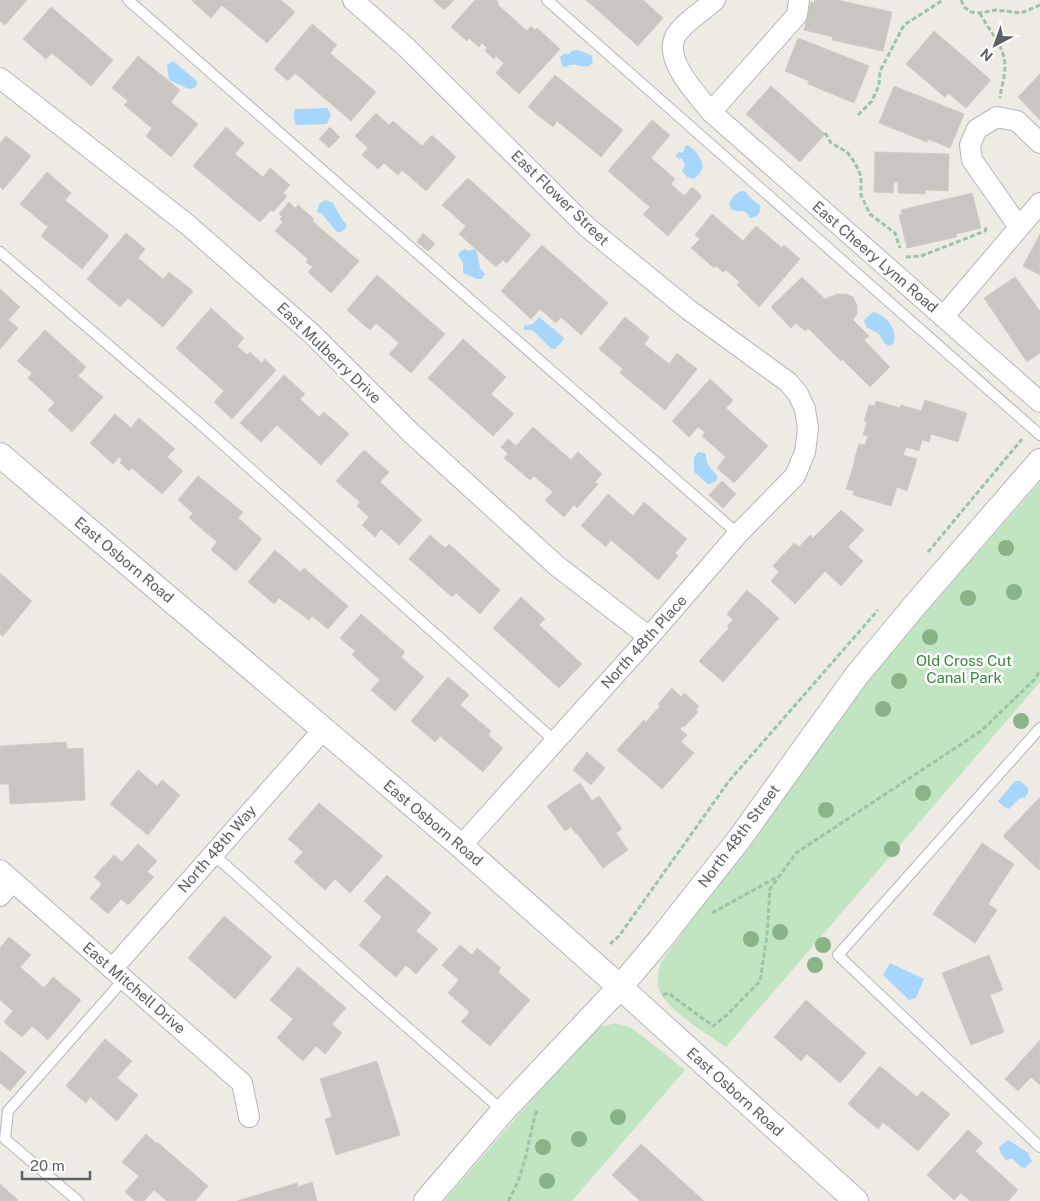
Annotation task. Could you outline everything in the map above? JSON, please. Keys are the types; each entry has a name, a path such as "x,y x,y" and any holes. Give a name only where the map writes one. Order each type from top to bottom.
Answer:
{"street":[{"name":"East Flower Street","path":"353,0 407,48 586,227 689,310 788,382 798,394 805,408 808,429"},
{"name":"East Cheery Lynn Road","path":"715,0 678,32 672,50 682,76 711,112 1040,402"},
{"path":"711,112 797,15 799,0"},
{"name":"East Mulberry Drive","path":"0,78 195,232 311,333 410,432 557,566 649,637"},
{"path":"1019,227 972,160 970,145 977,129 997,117 1017,121 1040,144"},
{"path":"943,316 1040,203"},
{"name":"North 48th Place","path":"461,846 649,637 738,534 795,476 805,452 808,429"},
{"name":"East Osborn Road","path":"0,455 461,846 856,1201"},
{"name":"North 48th Street","path":"426,1201 504,1111 620,987 660,940 740,838 857,675 1040,461"},
{"name":"North 48th Way","path":"118,974 213,854 323,730"},
{"name":"East Mitchell Drive","path":"4,882 118,974 242,1083 249,1117"}],"lane":[{"path":"128,0 738,534"},
{"path":"547,0 1040,434"},
{"path":"0,252 198,422 555,740"},
{"path":"1040,728 838,954 1040,1146"},
{"path":"213,854 368,993 504,1111"},
{"path":"78,1201 5,1139 8,1111 118,974"}],"path":[{"path":"858,115 872,101 879,85 880,71 904,25 943,0"},
{"path":"961,0 964,6 971,12 980,13 996,10 1021,12 1040,6"},
{"path":"980,13 1001,47 1005,65 999,101"},
{"path":"825,133 831,142 848,152 861,176 861,195 870,214 895,233 901,252 906,257 921,256 985,231 987,225"},
{"path":"926,556 930,548 1032,427"},
{"path":"610,944 619,936 729,781 870,618 883,606"},
{"path":"668,993 713,1026 728,1014 760,981 768,935 770,889 796,852 981,731 1035,678 1040,670"},
{"path":"706,917 779,876"},
{"path":"508,1201 515,1190 535,1115 540,1106"}],"green space":[{"name":"Old Cross Cut Canal Park","path":"1040,482 1040,682 726,1047 682,1016 662,996 658,984 661,962 868,681"},
{"path":"616,1023 632,1028 685,1070 572,1201 444,1201 589,1034 600,1027"}],"water":[{"path":"578,50 591,55 593,62 587,66 573,64 566,67 562,66 560,57"},
{"path":"174,62 197,81 196,87 189,89 169,80 167,65"},
{"path":"327,108 331,114 327,124 296,125 295,109"},
{"path":"687,145 696,152 703,166 694,179 687,177 682,171 685,165 682,158 679,159 675,156 679,152 683,153"},
{"path":"741,191 746,192 750,198 760,205 757,216 750,218 746,212 735,211 731,208 731,199"},
{"path":"325,200 333,203 346,224 346,228 341,232 337,232 322,214 317,212 319,204"},
{"path":"465,249 468,251 475,249 477,252 480,268 485,274 482,279 477,279 463,273 463,263 458,255"},
{"path":"873,312 882,316 890,324 894,334 893,344 889,346 884,343 879,334 866,327 864,320"},
{"path":"539,317 564,339 555,349 552,349 532,330 524,330 524,326 533,324"},
{"path":"698,452 705,453 708,465 718,478 713,482 708,484 694,472 694,458"},
{"path":"1015,781 1020,781 1028,788 1028,793 1009,809 998,801"},
{"path":"890,963 924,979 916,998 909,1000 883,975"},
{"path":"1008,1140 1030,1154 1028,1155 1032,1161 1025,1168 1021,1167 1012,1158 1006,1160 1001,1154 999,1147"}],"building":[{"path":"0,0 27,0 5,25 0,21"},
{"path":"191,0 281,0 295,12 267,43 222,5 211,18"},
{"path":"433,0 454,0 444,10"},
{"path":"475,0 496,0 499,3 497,4 527,31 531,26 535,30 537,28 560,49 519,94 496,73 504,63 496,56 494,59 485,51 487,48 482,43 479,47 469,38 467,41 451,27"},
{"path":"586,0 643,0 663,18 638,46"},
{"path":"815,0 837,0 892,12 883,51 832,40 833,37 804,30 811,2 814,3"},
{"path":"51,7 113,60 91,86 52,53 46,59 23,39"},
{"path":"312,24 337,45 330,53 376,92 351,121 295,73 288,81 274,69"},
{"path":"934,31 991,80 966,108 948,93 945,97 906,64"},
{"path":"798,38 869,66 854,103 808,84 809,81 785,71"},
{"path":"138,56 180,90 171,102 198,124 171,157 146,136 152,128 124,105 128,101 112,88"},
{"path":"1040,74 1040,120 1018,97"},
{"path":"555,75 623,130 601,157 557,121 553,127 528,107"},
{"path":"771,86 825,134 800,162 746,114"},
{"path":"894,86 964,114 950,148 928,139 927,142 879,123"},
{"path":"376,113 389,125 393,121 422,146 432,135 456,157 426,191 402,170 398,175 384,163 378,169 362,155 368,148 355,136"},
{"path":"652,120 670,135 651,158 675,179 671,184 684,196 692,187 702,196 668,236 643,214 650,207 608,171"},
{"path":"226,127 244,143 235,154 263,177 270,168 290,185 283,193 287,196 273,212 271,210 260,222 193,166"},
{"path":"330,127 340,137 329,148 319,139"},
{"path":"6,136 31,156 3,190 0,187 0,143"},
{"path":"875,152 949,154 948,191 925,190 925,194 898,193 898,182 894,182 893,193 874,192"},
{"path":"47,172 71,193 65,200 109,236 82,269 41,236 48,227 20,204"},
{"path":"468,178 531,235 507,263 503,260 496,267 459,234 466,226 442,205"},
{"path":"972,193 981,228 956,234 957,237 907,248 899,215 902,215 901,210"},
{"path":"289,202 295,208 298,205 314,219 312,221 359,261 331,293 308,272 313,267 306,262 308,259 275,231 283,222 279,214"},
{"path":"712,214 743,241 756,226 782,248 784,245 800,259 759,307 737,285 740,282 726,270 723,272 716,266 714,268 691,248 700,239 695,235"},
{"path":"126,233 145,249 138,258 163,279 169,272 193,291 163,327 128,298 120,307 87,279"},
{"path":"423,233 435,244 428,251 417,242"},
{"path":"1040,234 1040,275 1023,266"},
{"path":"542,245 608,303 581,335 561,317 556,323 540,309 531,319 501,291"},
{"path":"377,275 445,334 411,373 389,354 399,343 376,323 370,330 347,310"},
{"path":"802,277 825,299 837,294 846,294 853,297 857,306 857,314 853,320 869,336 864,340 890,367 870,387 808,328 805,331 796,323 791,328 771,307"},
{"path":"1015,277 1040,311 1040,353 1027,362 984,298"},
{"path":"0,289 20,307 8,320 18,328 0,349"},
{"path":"211,308 244,338 237,346 247,355 250,352 262,363 265,359 276,370 232,419 214,402 224,391 176,348"},
{"path":"625,317 649,337 644,344 669,364 677,353 697,369 665,410 620,373 623,369 599,349"},
{"path":"45,330 86,367 78,376 103,397 72,432 48,410 55,403 28,378 32,373 17,361"},
{"path":"463,339 506,377 491,394 514,414 493,436 428,378"},
{"path":"284,375 305,394 300,399 319,417 324,412 349,434 321,465 277,425 261,442 240,423"},
{"path":"710,379 733,400 726,408 768,446 734,483 717,468 726,457 702,436 705,432 698,427 689,437 672,421"},
{"path":"925,400 967,413 958,442 931,434 929,442 922,440 919,451 906,447 903,455 917,459 907,491 897,487 891,506 853,495 854,491 846,489 859,444 865,445 868,436 863,435 867,422 864,421 869,405 875,406 876,401 900,408 901,405 921,411"},
{"path":"115,414 131,428 139,418 175,449 167,457 183,471 162,494 132,468 129,471 120,463 122,460 119,457 113,464 90,443"},
{"path":"533,427 571,460 578,452 602,474 595,482 598,484 577,508 574,505 564,517 545,500 553,492 534,476 530,480 504,458 508,454 501,447 508,439 516,446"},
{"path":"364,450 389,472 380,482 422,520 399,545 381,529 375,537 362,525 369,517 357,506 360,502 336,481"},
{"path":"198,476 243,512 238,518 262,539 236,571 211,550 217,542 189,518 193,513 178,500"},
{"path":"722,481 736,494 723,508 709,495"},
{"path":"608,494 633,516 644,502 687,539 675,553 678,556 658,580 611,540 606,547 581,526"},
{"path":"841,510 864,530 848,547 863,561 841,586 825,571 795,604 771,581 779,572 773,566 794,543 799,547 810,535 813,538"},
{"path":"430,535 445,548 449,544 500,590 480,614 456,593 452,597 409,559"},
{"path":"275,550 300,572 304,568 348,606 328,629 312,616 309,620 279,598 274,604 248,582"},
{"path":"0,573 32,601 3,636 0,634"},
{"path":"747,590 779,618 723,682 699,661 729,628 727,626 733,620 727,614"},
{"path":"521,597 545,619 539,625 582,664 559,688 493,628"},
{"path":"361,614 405,652 401,657 424,677 395,711 371,690 380,680 352,655 355,651 340,638"},
{"path":"448,677 469,695 460,705 491,731 488,735 503,748 483,772 440,736 435,742 411,721"},
{"path":"672,688 681,697 684,693 699,706 696,710 698,712 680,729 687,735 681,742 694,753 662,789 617,750 644,720 646,722"},
{"path":"66,742 67,749 83,748 85,800 10,804 9,784 0,784 0,746"},
{"path":"587,752 605,768 591,785 573,770"},
{"path":"138,770 157,786 162,780 180,795 148,835 110,804"},
{"path":"580,783 592,801 599,796 622,829 616,833 628,850 603,868 577,833 571,827 565,831 547,806"},
{"path":"1040,797 1040,869 1039,870 1003,836"},
{"path":"319,803 383,856 350,893 335,879 325,890 294,862 303,852 288,839"},
{"path":"982,843 1014,864 988,904 997,910 975,943 933,914"},
{"path":"138,844 157,861 147,872 154,877 128,905 121,899 108,914 90,898 102,884 94,877 114,855 122,862"},
{"path":"387,875 431,913 416,931 438,949 416,974 406,965 396,977 359,945 382,917 364,901"},
{"path":"224,916 272,957 235,999 188,958"},
{"path":"9,937 31,955 20,967 44,988 53,977 81,1000 48,1040 32,1026 22,1037 4,1022 13,1011 0,1000 0,948"},
{"path":"460,945 472,955 477,948 501,968 498,972 530,1000 490,1046 461,1022 470,1012 448,993 459,980 442,965"},
{"path":"989,955 1003,990 990,995 1004,1032 971,1045 942,973"},
{"path":"298,967 346,1008 332,1024 342,1033 325,1054 316,1046 303,1061 277,1038 293,1019 270,1000"},
{"path":"806,1000 866,1053 840,1083 807,1054 801,1061 774,1037"},
{"path":"105,1039 132,1061 117,1078 138,1095 117,1121 90,1097 86,1103 66,1086"},
{"path":"1040,1040 1040,1085 1031,1077 1018,1091 1005,1079"},
{"path":"0,1050 26,1072 10,1091 0,1083"},
{"path":"377,1061 400,1135 336,1155 325,1119 332,1117 320,1079"},
{"path":"880,1066 917,1097 922,1091 950,1114 918,1151 883,1122 878,1129 848,1104"},
{"path":"968,1130 983,1143 975,1151 1018,1190 1008,1201 970,1201 961,1193 954,1200 927,1175"},
{"path":"146,1134 208,1186 195,1201 167,1201 154,1190 144,1201 135,1201 125,1192 139,1176 122,1162"},
{"path":"641,1144 704,1201 640,1201 612,1175"},
{"path":"312,1182 317,1201 237,1201 297,1183 298,1187"},
{"path":"0,1184 18,1200 0,1201"}]}
